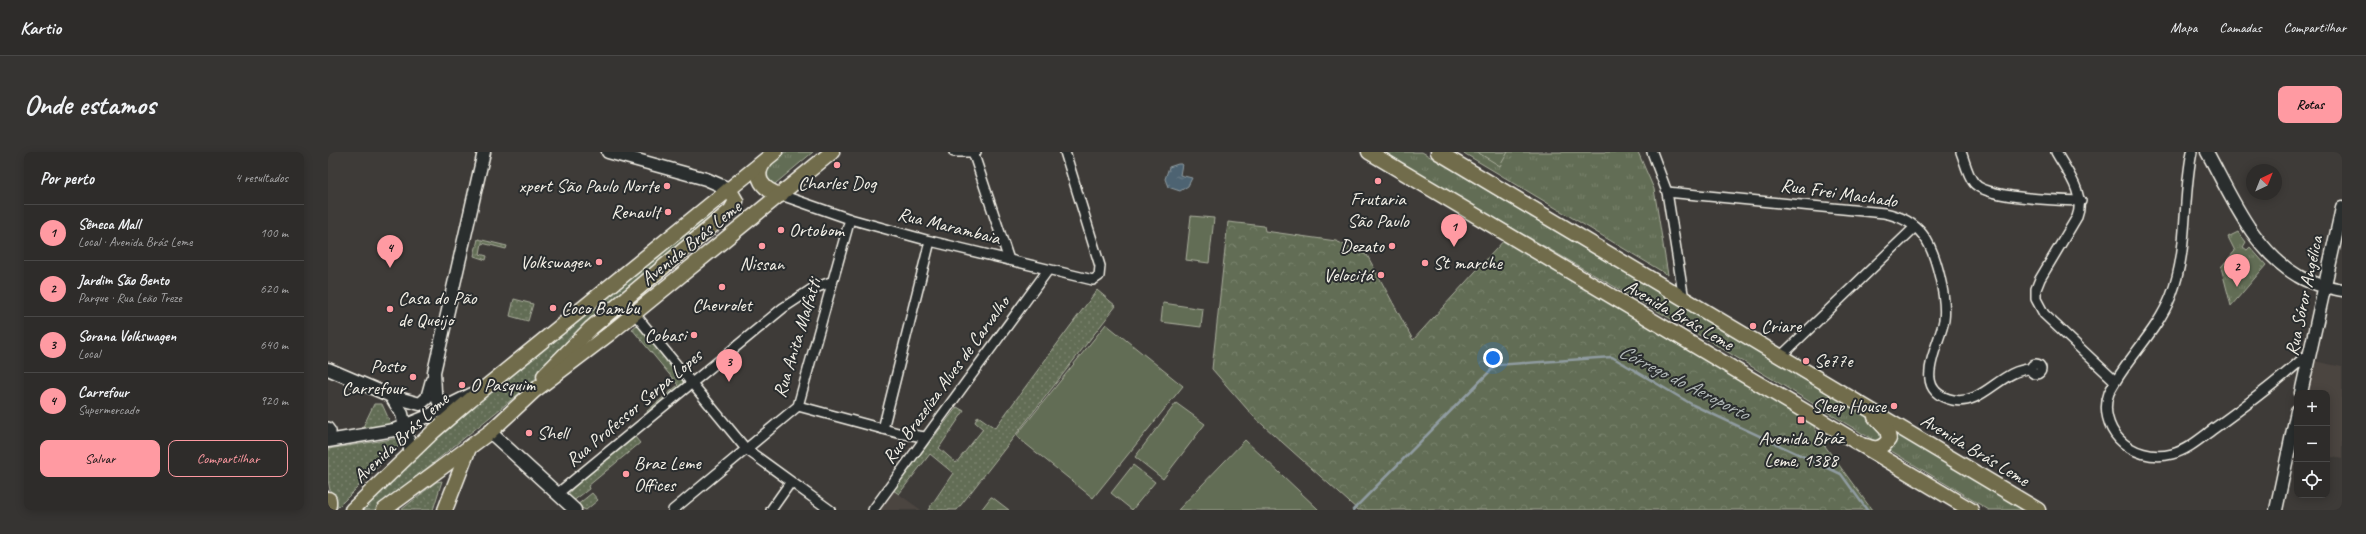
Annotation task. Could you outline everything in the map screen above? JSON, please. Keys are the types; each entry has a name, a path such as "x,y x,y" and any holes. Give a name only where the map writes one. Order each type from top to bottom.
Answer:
{"highway":[{"path":"328,500 328,505"}],"main road":[{"name":"Avenida Brás Leme","path":"384,510 490,432 534,391 634,313 832,152"},
{"name":"Avenida Brás Leme","path":"1369,152 1971,510"},
{"name":"Avenida Brás Leme","path":"1438,152 2038,510"},
{"name":"Avenida Brás Leme","path":"352,510 411,453 490,383 771,155"},
{"path":"771,155 759,170 759,180 770,192 781,195"},
{"path":"534,391 548,371 591,328 732,210 736,201 729,189"},
{"path":"1851,439 1873,449 1884,446 1889,436 1883,425 1860,404"},
{"path":"445,510 469,448"}],"street":[{"path":"328,369 391,396 417,403 422,403 425,400 434,372 484,152"},
{"path":"608,152 706,179 729,189"},
{"path":"954,152 974,152 1009,260"},
{"name":"Rua Marambaia","path":"781,195 850,219 930,241 1093,280 1099,276 1100,266 1065,152"},
{"path":"1652,152 1667,192 1684,300"},
{"path":"1961,152 1971,179 1984,191 2017,196 2081,201"},
{"path":"2056,152 2081,201 2077,217 2038,284 2036,299 2044,314 2115,381"},
{"path":"2192,152 2183,247 2176,281 2164,310 2115,381 2106,404 2112,431 2119,440 2132,449 2145,454 2162,456 2178,452 2188,447 2285,376 2309,353"},
{"path":"2207,152 2247,224 2268,252 2300,277 2323,286 2342,290"},
{"name":"Rua Frei Machado","path":"1667,192 1884,213 1903,218 1923,235 1930,248 1944,302 1942,326 1929,371 1932,386 1945,397 1954,400 1965,400 1974,397 2016,372 2031,369"},
{"name":"Rua Sóror Angélica","path":"2302,390 2323,286 2342,208"},
{"name":"Rua Anita Malfatti","path":"673,510 798,406 831,282 850,219"},
{"path":"1780,357 1915,227"},
{"path":"882,428 930,241"},
{"name":"Rua Brazeliza Alves de Carvalho","path":"873,510 1048,270"},
{"name":"Rua Professor Serpa Lopes","path":"557,494 783,308 812,289 831,282"},
{"path":"634,313 746,449 790,483 830,510"},
{"path":"434,372 435,392 442,410"},
{"path":"328,427 331,431 330,441 383,433 406,426 442,410 490,383"},
{"path":"391,396 399,406 406,426 411,453"},
{"path":"798,406 882,428 925,437"},
{"path":"2276,510 2294,425"},
{"path":"490,432 575,510"},
{"path":"771,510 790,483"}],"shaded area":[{"path":"2314,361 2342,367 2342,459 2330,457 2330,390 2308,390"},
{"path":"893,490 921,510 880,510"}],"green space":[{"path":"785,152 813,152 763,194 751,177"},
{"path":"1380,152 1422,152 2024,510 1989,510 1711,342"},
{"path":"1462,152 1638,152 1654,189 1668,275"},
{"path":"1477,152 1508,152 1500,166"},
{"path":"709,213 714,219 643,288 646,293 608,324 590,333 586,331 521,392 375,510 358,510 491,390"},
{"path":"1191,216 1214,218 1209,263 1186,260"},
{"path":"1228,222 1264,226 1265,231 1336,241 1367,255 1413,340 1506,238 1809,418 1825,446 1872,510 1358,510 1254,417 1212,369"},
{"path":"2238,232 2246,242 2243,247 2247,250 2250,247 2266,265 2231,306 2221,267 2235,251 2228,237"},
{"path":"478,239 507,246 506,249 482,243 480,254 487,256 486,260 474,256"},
{"path":"1097,290 1116,306 957,510 928,510 953,473 930,454 899,494 893,490 957,407 964,411 939,448 956,463 983,429 975,422 978,416 995,428"},
{"path":"514,299 533,304 528,321 510,316"},
{"path":"1163,303 1203,309 1201,327 1161,322"},
{"path":"638,324 683,379 683,385 648,413 647,411 678,385 632,329"},
{"path":"1106,324 1183,386 1093,498 1016,436"},
{"path":"1176,403 1205,424 1163,479 1135,457"},
{"path":"374,404 382,404 391,424 378,430 362,429"},
{"path":"635,437 640,443 588,486 589,489 572,502 568,494 575,486"},
{"path":"399,438 402,443 337,508 333,506 328,480 328,449"},
{"path":"1245,440 1318,509 1318,510 1178,510"},
{"path":"1133,465 1155,482 1132,510 1111,493"},
{"path":"442,481 433,510 401,510 436,482"},
{"path":"592,493 598,500 586,510 576,506"},
{"path":"992,497 1009,510 981,510"}],"water":[{"path":"1182,164 1180,175 1192,178 1188,186 1180,191 1168,187 1165,179 1169,167"}],"waterway":[{"name":"Córrego do Aeroporto","path":"1353,510 1496,365 1612,357 1693,405 1841,474 1867,510"}],"place":[{"name":"Charles Dog","path":"837,165"},
{"name":"Frutaria São Paulo","path":"1378,181"},
{"name":"xpert São Paulo Norte","path":"667,186"},
{"name":"Renault","path":"668,212"},
{"name":"Ortobom","path":"781,230"},
{"name":"Nissan","path":"762,246"},
{"name":"Dezato","path":"1392,246"},
{"name":"Sêneca Mall","path":"1454,247"},
{"name":"Volkswagen","path":"599,262"},
{"name":"St marche","path":"1425,263"},
{"name":"Carrefour","path":"390,268"},
{"name":"Velocitá","path":"1381,275"},
{"name":"Chevrolet","path":"722,287"},
{"name":"Jardim São Bento","path":"2237,287"},
{"name":"Coco Bambu","path":"553,308"},
{"name":"Casa do Pão de Queijo","path":"390,309"},
{"name":"Criare","path":"1753,326"},
{"name":"Cobasi","path":"694,335"},
{"name":"Se77e","path":"1806,361"},
{"name":"Posto Carrefour","path":"413,377"},
{"name":"Sorana Volkswagen","path":"729,382"},
{"name":"O Pasquim","path":"462,385"},
{"name":"Sleep House","path":"1894,406"},
{"name":"Avenida Bráz Leme, 1388","path":"1801,420"},
{"name":"Shell","path":"529,433"},
{"name":"Braz Leme Offices","path":"626,474"}]}
